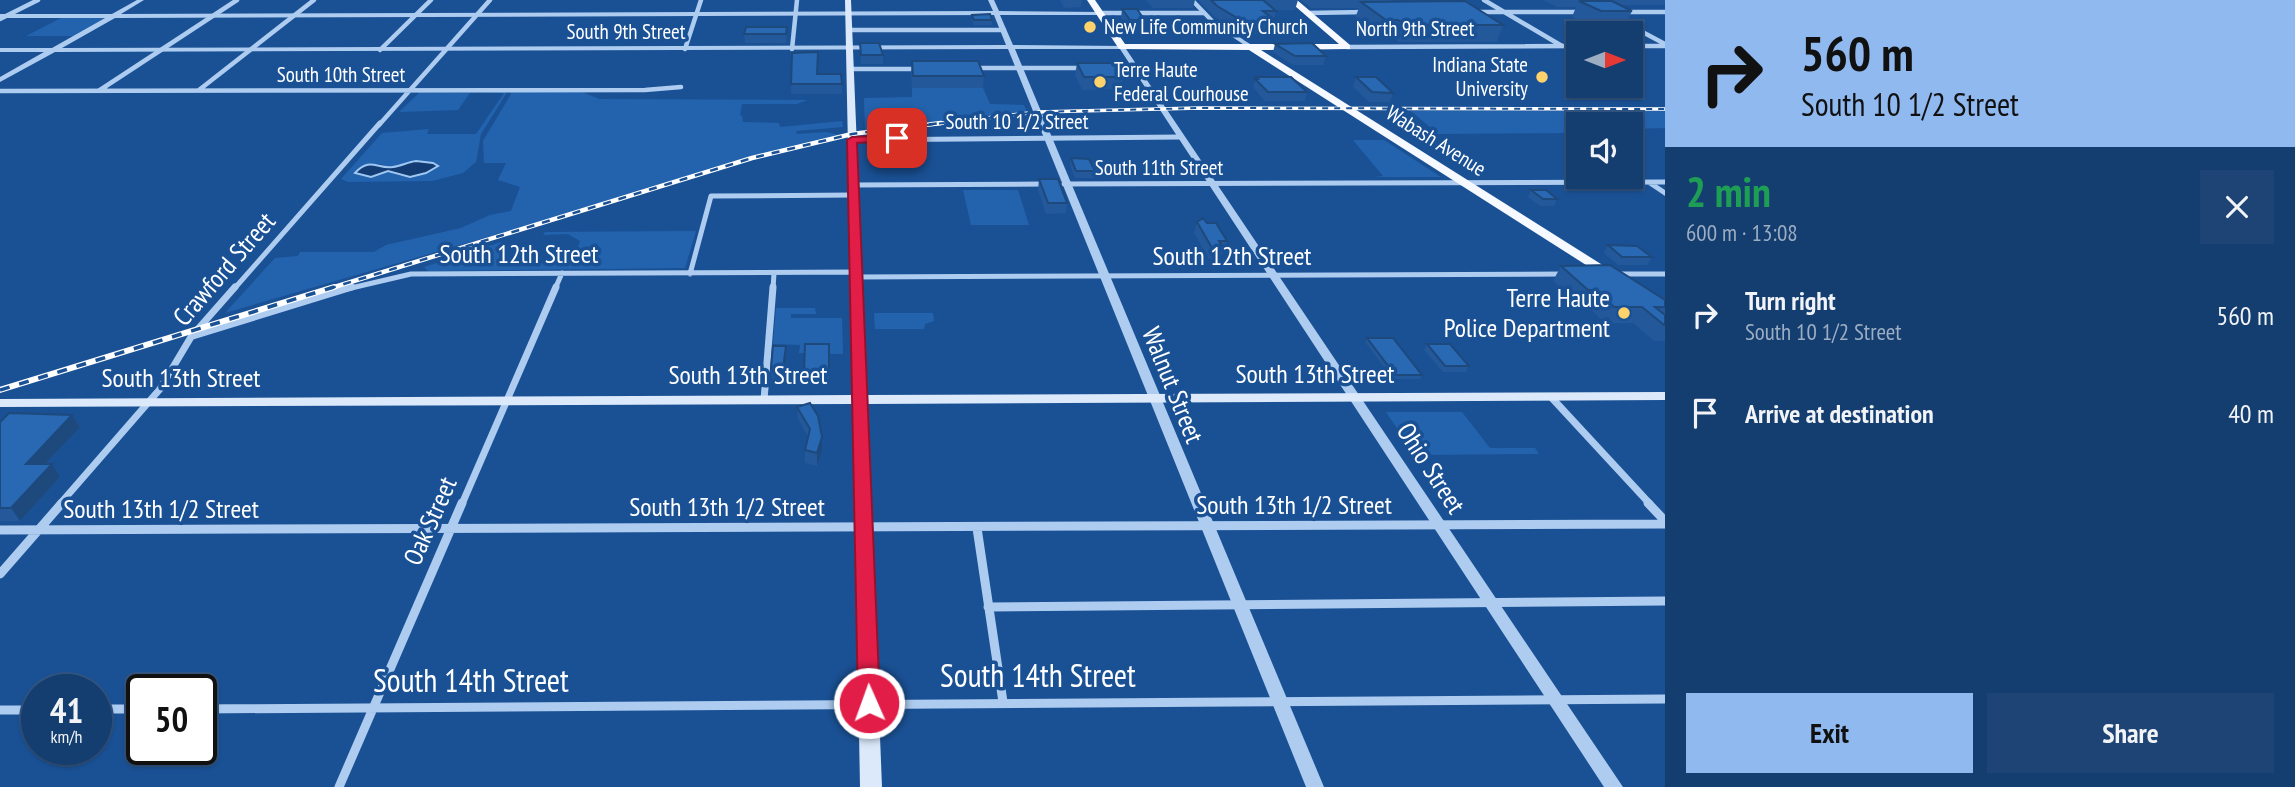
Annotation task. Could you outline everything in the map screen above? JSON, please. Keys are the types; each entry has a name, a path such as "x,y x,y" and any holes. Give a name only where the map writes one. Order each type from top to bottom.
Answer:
{"main road":[{"path":"848,0 872,787"},
{"name":"Ohio Street","path":"1091,0 1122,47"},
{"path":"1292,0 1347,47"},
{"name":"South 9th Street","path":"1122,47 1251,47"},
{"name":"North 9th Street","path":"1251,47 1347,47"},
{"name":"Wabash Avenue","path":"1251,47 1631,288"},
{"name":"South 13th Street","path":"0,403 1665,396"}],"street":[{"path":"2,17 38,0"},
{"path":"0,80 141,0"},
{"path":"100,90 237,0"},
{"path":"198,90 314,0"},
{"path":"380,50 431,0"},
{"name":"Crawford Street","path":"0,574 149,402 177,364 181,351 191,337 490,0"},
{"path":"685,49 701,0"},
{"path":"792,49 797,0"},
{"name":"Walnut Street","path":"990,0 1012,47 1315,787"},
{"name":"Wabash Avenue","path":"1192,0 1215,24 1251,47"},
{"path":"1484,0 1562,47"},
{"path":"1307,13 1370,12"},
{"path":"1473,12 1583,12"},
{"path":"1613,12 1665,12"},
{"path":"2,17 1204,13"},
{"path":"1617,19 1665,45"},
{"path":"849,30 1004,30"},
{"path":"1643,46 1665,45"},
{"name":"South 9th Street","path":"0,50 1122,47"},
{"name":"Ohio Street","path":"1122,47 1614,787"},
{"name":"North 9th Street","path":"1347,47 1566,47"},
{"path":"966,68 1083,68"},
{"path":"1096,68 1136,68"},
{"path":"850,69 926,69"},
{"name":"South 10th Street","path":"0,91 645,90 681,87"},
{"name":"South 10 1/2 Street","path":"852,140 1181,137"},
{"path":"1649,182 1665,193"},
{"name":"South 11th Street","path":"690,274 711,197 1068,184 1665,182"},
{"name":"Oak Street","path":"339,787 562,273"},
{"path":"764,400 774,273"},
{"name":"South 12th Street","path":"191,337 393,276 411,274 1569,274"},
{"path":"1593,274 1665,274"},
{"path":"1551,397 1665,522"},
{"name":"South 13th 1/2 Street","path":"0,530 977,528 1665,522"},
{"path":"977,528 1003,702"},
{"path":"988,607 1240,607 1665,601"},
{"name":"South 14th Street","path":"217,709 1665,699"},
{"path":"0,710 21,710"}],"shaded area":[{"path":"108,16 73,36 26,36 63,17"},
{"path":"912,88 983,88 990,104 1024,105 1027,112 865,131 864,98 912,97"},
{"path":"508,91 580,91 599,99 807,100 797,104 742,104 740,115 743,122 779,123 780,127 842,121 843,127 796,131 797,134 826,132 840,135 225,313 275,258 298,256 300,252 374,252 386,245 461,228 490,215 511,211 520,187 498,180 506,163 484,163 483,141 511,94"},
{"path":"420,92 470,93 458,110 399,112"},
{"path":"483,92 506,92 506,94 481,134 476,162 463,173 432,181 348,182 341,179 382,133 429,129 427,134 476,134 504,93","holes":["416,161 437,164 436,168 415,176 389,172 380,175 367,165 380,164 392,168"]},
{"path":"1411,111 1665,111 1665,128 1643,129 1643,112 1566,112 1566,133 1438,134"},
{"path":"1353,140 1384,140 1441,177 1374,177 1383,176"},
{"path":"416,161 438,166 426,173 410,177 388,171 371,177 355,173 370,164 388,167"},
{"path":"963,190 1018,190 1029,225 971,225"},
{"path":"696,231 685,268 428,271 424,267 501,242 507,245 498,263 567,263 574,259 580,241 568,234 543,235 545,232"},
{"path":"776,308 815,308 816,314 791,314 791,318 842,318 843,354 799,353 800,345 773,344"},
{"path":"874,313 933,313 934,321 925,324 924,329 875,329"},
{"path":"1386,412 1462,412 1490,448 1535,448 1539,454 1415,455"}],"building":[{"path":"1211,0 1263,0 1276,11 1263,11 1278,23 1246,23"},
{"path":"1465,1 1503,25 1405,25 1398,20 1386,20 1361,2"},
{"path":"1579,1 1612,1 1632,11 1601,11"},
{"path":"1122,9 1137,9 1143,20 1130,20"},
{"path":"990,14 992,20 974,20 972,15"},
{"path":"746,27 787,27 786,34 744,34"},
{"path":"860,43 879,43 883,55 861,55"},
{"path":"1312,43 1326,56 1295,56 1275,44"},
{"path":"818,52 817,74 841,74 842,84 791,84 792,53"},
{"path":"912,61 978,61 984,76 913,76"},
{"path":"1077,63 1114,63 1123,77 1084,77"},
{"path":"1256,77 1291,77 1307,92 1268,92"},
{"path":"1356,77 1376,77 1393,93 1372,92"},
{"path":"1071,158 1089,159 1095,171 1076,171"},
{"path":"1039,179 1058,179 1067,203 1048,203"},
{"path":"1531,190 1546,190 1557,199 1543,199"},
{"path":"1203,218 1207,223 1216,223 1227,241 1219,241 1223,248 1212,248 1197,222"},
{"path":"1608,245 1637,246 1652,257 1622,257"},
{"path":"1610,265 1665,300 1665,307 1655,307 1665,315 1665,325 1642,307 1614,307 1596,290 1588,290 1561,266"},
{"path":"1367,338 1393,338 1422,375 1395,375"},
{"path":"805,344 829,344 829,371 804,371"},
{"path":"1427,344 1450,344 1469,366 1445,366"},
{"path":"773,346 786,346 783,369 771,369"},
{"path":"810,403 818,416 822,437 817,453 805,450 810,429 797,407"},
{"path":"9,413 72,415 26,464 52,464 11,508 0,508 0,422"}],"railway":[{"path":"927,125 1038,112 1199,108 1665,109"},
{"path":"328,289 752,158 852,134 941,123"},
{"path":"0,390 334,287"}],"place":[{"name":"New Life Community Church","path":"1090,27"},
{"name":"Indiana State University","path":"1542,77"},
{"name":"Terre Haute Federal Courhouse","path":"1100,82"},
{"name":"Terre Haute Police Department","path":"1624,313"}],"route":[{"path":"869,703 852,140 897,138"}]}
